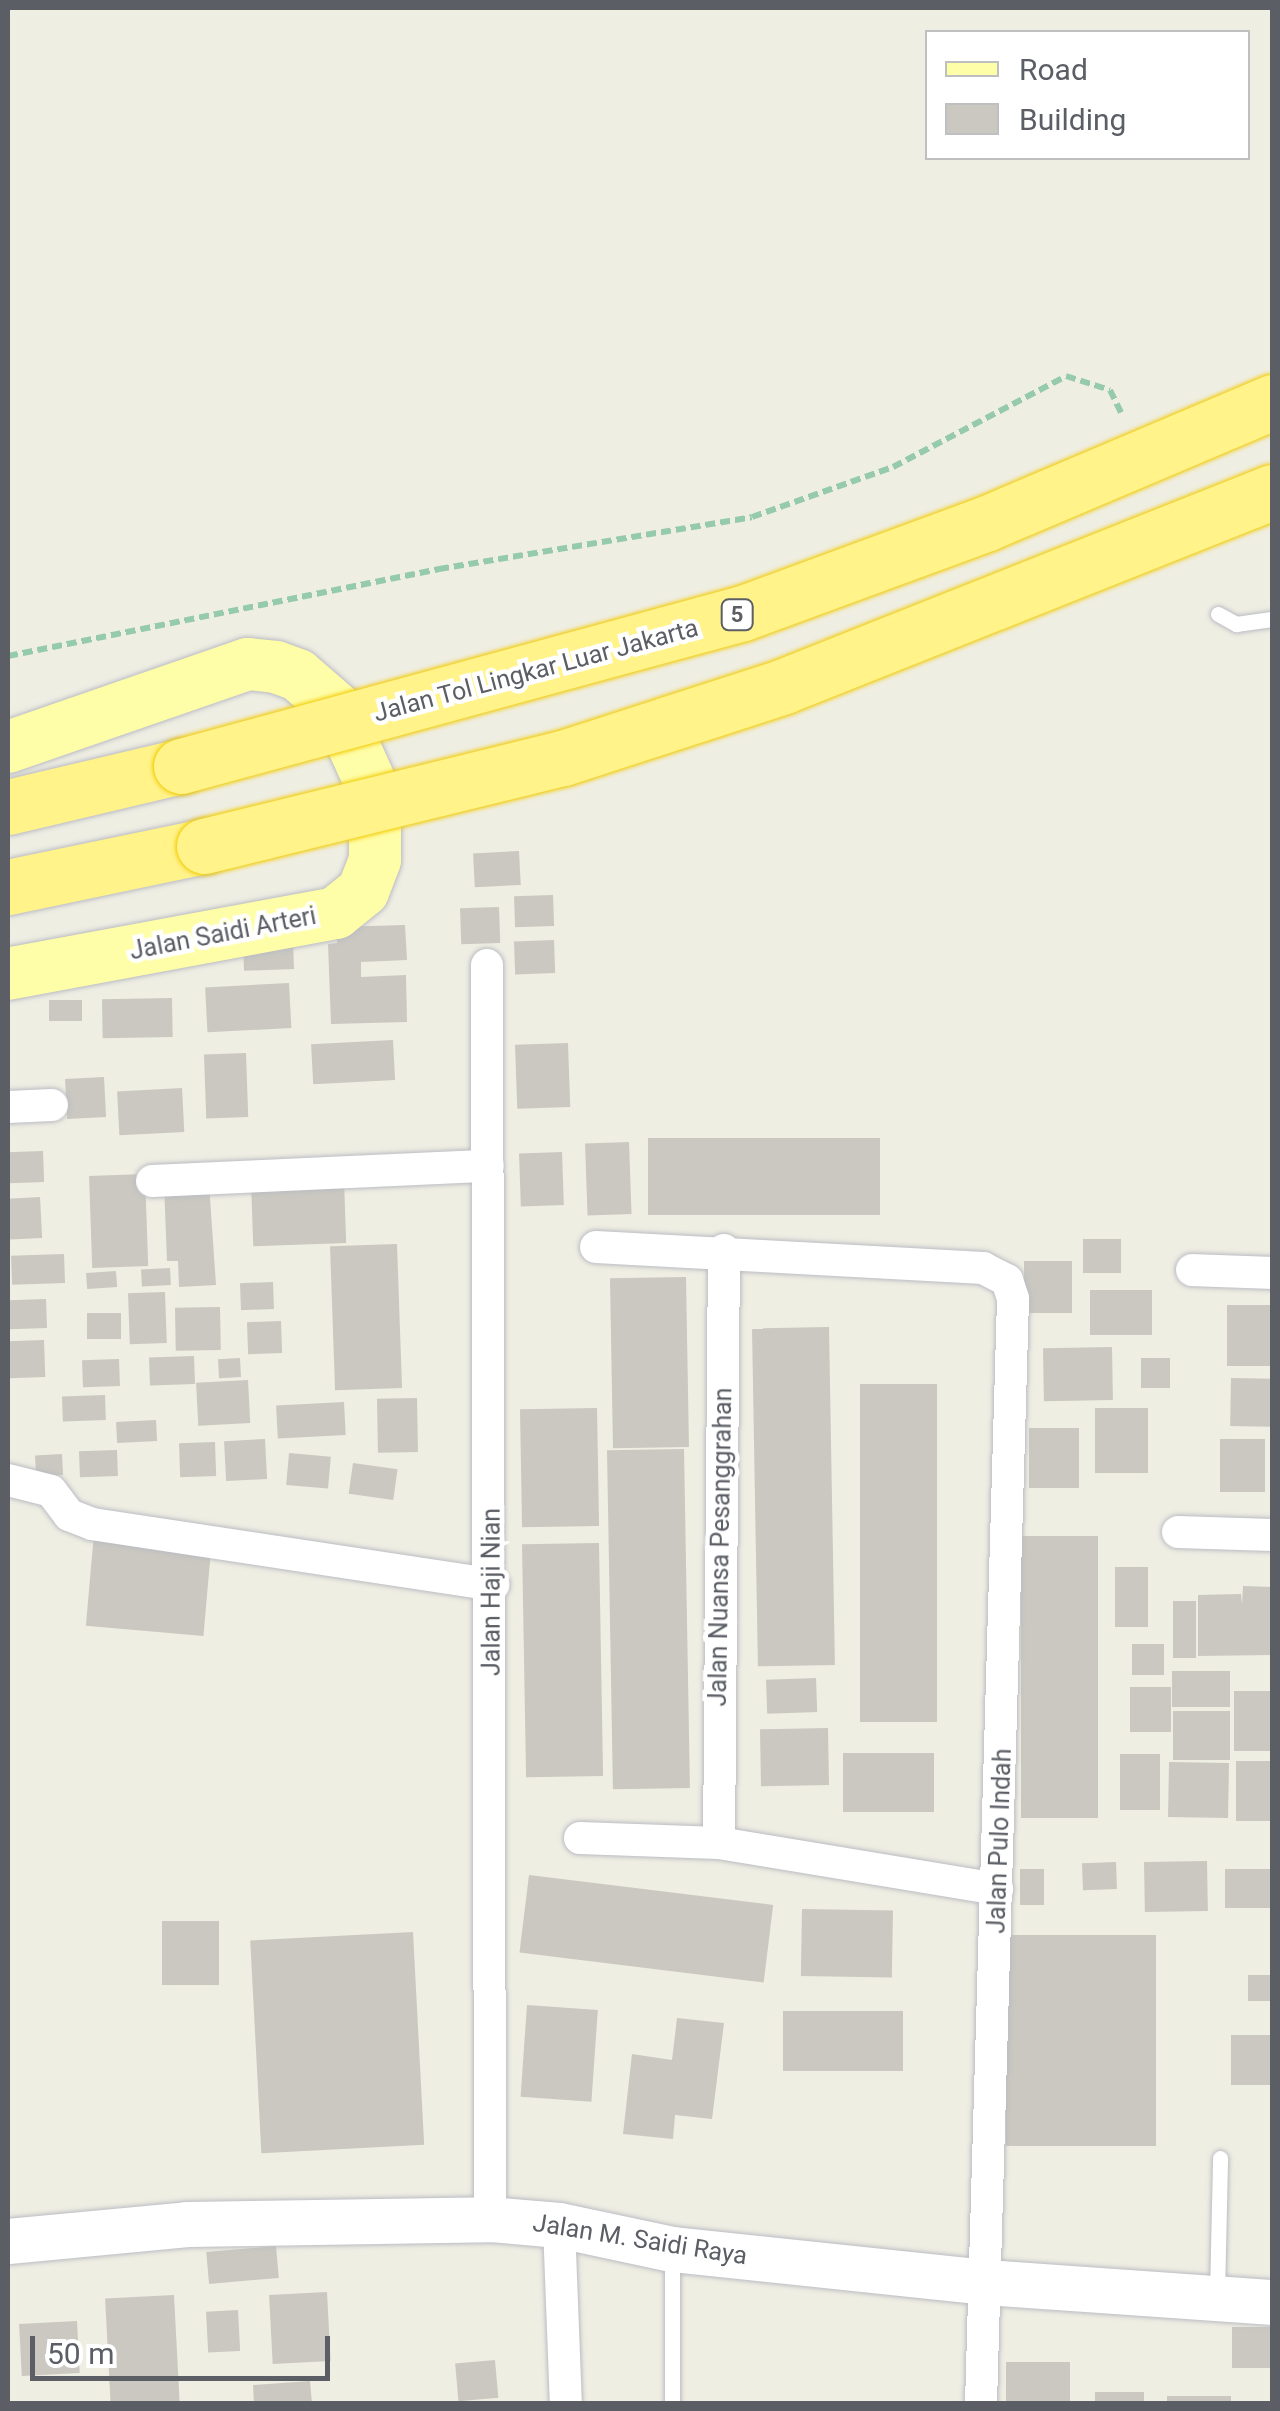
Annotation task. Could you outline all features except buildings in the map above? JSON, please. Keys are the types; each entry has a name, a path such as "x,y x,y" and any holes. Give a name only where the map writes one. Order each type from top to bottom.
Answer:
{"highway":[{"name":"Jalan Tol Lingkar Luar Jakarta","path":"8,806 181,766 743,613 986,524 1272,402"},
{"path":"8,887 204,846 563,758 784,686 1272,492"}],"main road":[{"name":"Jalan Saidi Arteri","path":"8,747 248,664 276,667 309,683 337,709 375,793 374,860 363,891 336,913 8,974"}],"street":[{"name":"Jalan Haji Nian","path":"487,964 493,1586 490,2218"},
{"path":"8,1107 52,1105"},
{"path":"152,1181 488,1166"},
{"path":"596,1248 724,1250"},
{"name":"Jalan Pulo Indah","path":"724,1250 983,1268 1006,1280 1013,1299 981,2404"},
{"name":"Jalan Nuansa Pesanggrahan","path":"718,1843 724,1250"},
{"path":"1192,1270 1272,1272"},
{"path":"8,1480 51,1491 69,1515 92,1524 493,1586"},
{"path":"1178,1532 1272,1534"},
{"path":"580,1838 718,1843 997,1889"},
{"name":"Jalan M. Saidi Raya","path":"8,2241 187,2224 490,2218 559,2225 672,2249 986,2282 1272,2302"},
{"path":"559,2225 566,2404"}],"lane":[{"path":"1218,614 1236,624 1272,618"},
{"path":"1217,2298 1220,2158"},
{"path":"672,2249 672,2404"}],"path":[{"path":"8,656 439,569 752,517 893,467 1066,376 1110,390 1127,424"}]}
